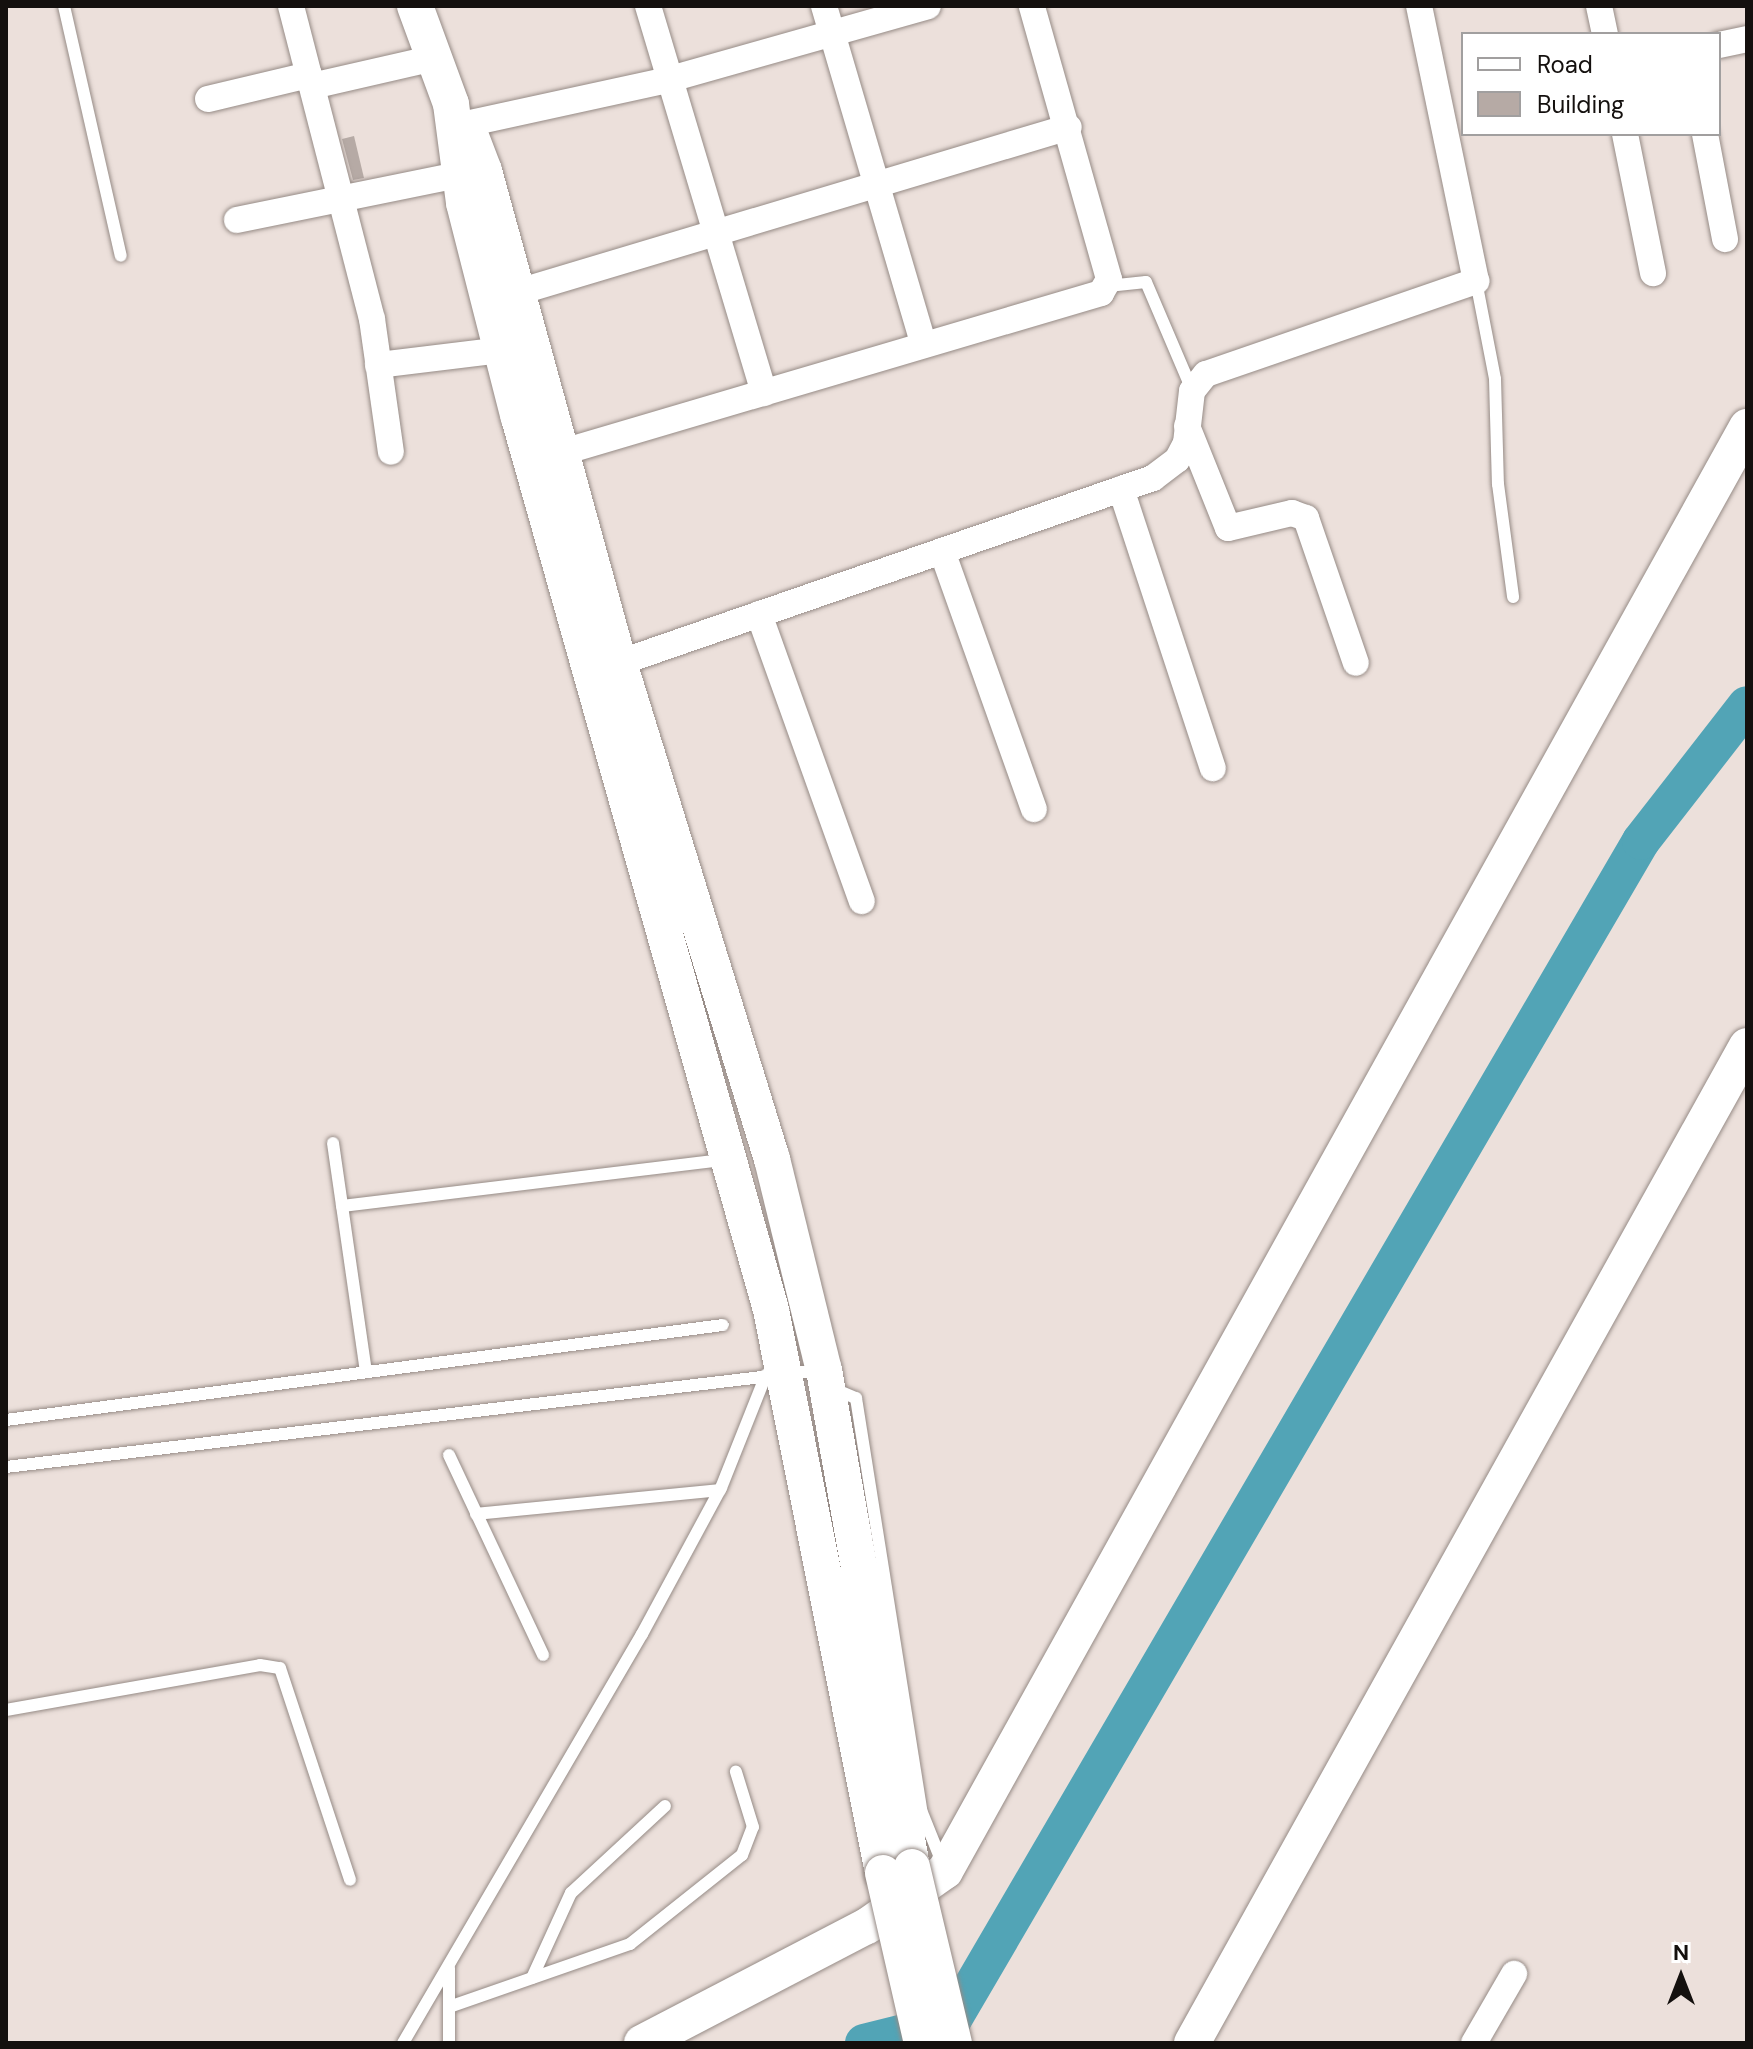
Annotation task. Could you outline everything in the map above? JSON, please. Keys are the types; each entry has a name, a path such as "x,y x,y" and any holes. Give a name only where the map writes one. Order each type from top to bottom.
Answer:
{"street":[{"path":"291,6 341,197 378,365 391,452"},
{"path":"415,6 458,114 472,172 502,350 545,457"},
{"path":"648,6 713,235 764,393"},
{"path":"824,6 924,345"},
{"path":"458,114 667,80 928,6"},
{"path":"545,457 1101,293 1108,286 1069,127 1032,6"},
{"path":"604,668 1153,478 1177,460 1187,426 1192,391 1206,374 1268,349 1476,281 1451,100 1419,6"},
{"path":"1599,6 1605,32"},
{"path":"1721,45 1747,39"},
{"path":"208,99 434,58"},
{"path":"515,293 1069,127"},
{"path":"1625,136 1653,273"},
{"path":"1705,136 1725,239"},
{"path":"237,220 472,172"},
{"path":"472,172 515,293 545,457 604,668 728,1160 775,1374 913,1870 954,2043"},
{"path":"378,365 502,350"},
{"path":"1187,426 1228,528 1235,531 1292,513 1306,518 1356,663"},
{"path":"642,2043 867,1926 913,1870 1747,427"},
{"path":"1121,489 1213,768"},
{"path":"942,551 1034,809"},
{"path":"759,614 862,901"},
{"path":"604,668 772,1159 826,1378 913,1870 922,2043"},
{"path":"1192,2043 1464,1563 1747,1046"},
{"path":"1474,2043 1514,1974"}],"lane":[{"path":"64,6 121,256"},
{"path":"1476,281 1495,379 1498,484 1513,597"},
{"path":"1108,286 1146,282 1192,391"},
{"path":"333,1143 366,1372"},
{"path":"342,1206 728,1160"},
{"path":"6,1420 723,1325"},
{"path":"403,2043 720,1490 775,1374"},
{"path":"6,1467 775,1374 826,1378"},
{"path":"449,1455 543,1655"},
{"path":"476,1514 720,1490"},
{"path":"6,1710 260,1665 280,1668 350,1880"},
{"path":"449,2007 630,1944 742,1855 753,1827 736,1772"},
{"path":"532,1978 571,1893 665,1806"},
{"path":"449,1965 449,2043"}],"building":[{"path":"354,136 364,178 353,180 342,139"}],"waterway":[{"path":"864,2043 952,2021 1641,841 1747,705"}]}
